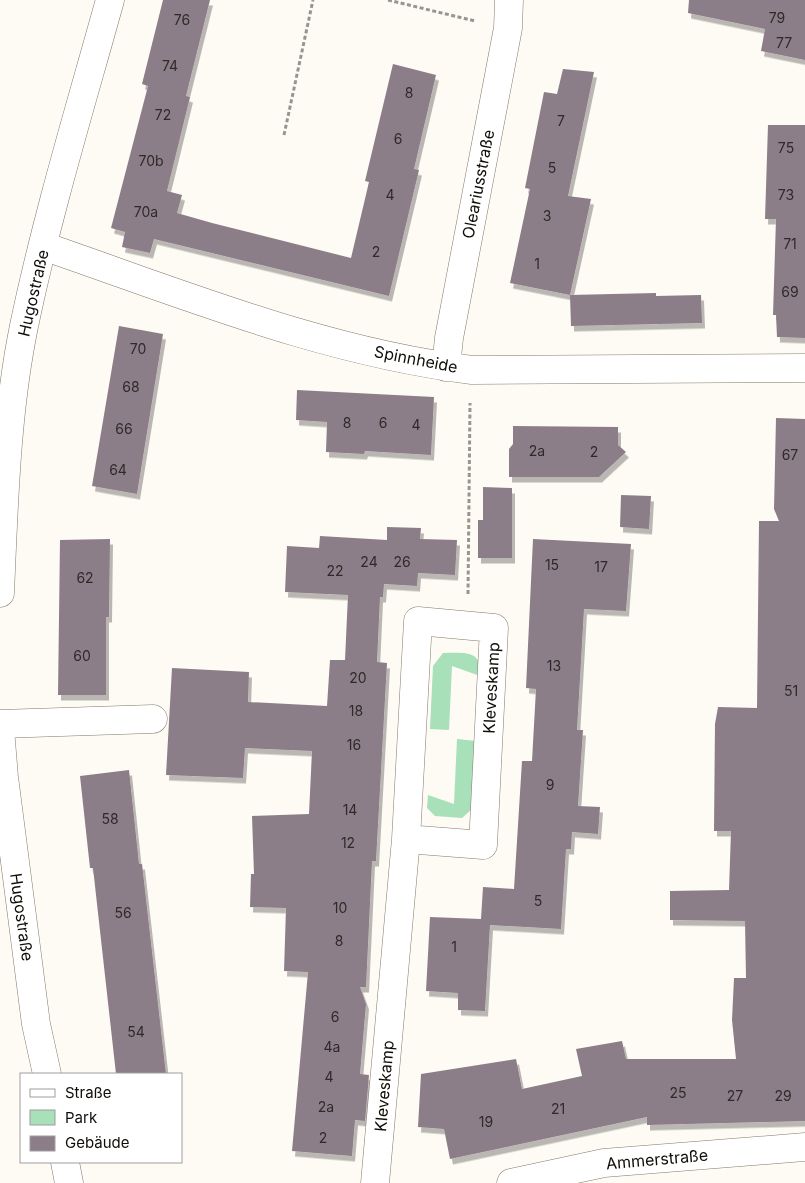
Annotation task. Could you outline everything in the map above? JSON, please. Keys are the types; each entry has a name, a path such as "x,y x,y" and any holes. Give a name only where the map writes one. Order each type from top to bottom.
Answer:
{"street":[{"name":"Hugostraße","path":"0,593 4,483 13,396 24,326 43,246 110,0"},
{"name":"Oleariusstraße","path":"459,368 449,338 508,28 509,0"},
{"name":"Spinnheide","path":"43,246 314,338 459,368 805,368"},
{"name":"Kleveskamp","path":"375,1183 406,839 418,622 494,628 483,845 406,839"},
{"path":"0,724 153,719"},
{"name":"Hugostraße","path":"0,729 4,777 36,1024 47,1073"},
{"name":"Ammerstraße","path":"511,1183 604,1163 805,1147"},
{"path":"65,1163 69,1183"}],"path":[{"path":"284,135 313,0"},
{"path":"388,0 508,28"},
{"path":"459,368 468,625"}],"green space":[{"path":"443,653 470,654 475,657 480,667 480,676 452,666 449,730 430,729 433,666"},
{"path":"457,739 476,741 472,809 462,818 435,816 427,808 428,795 454,804"}],"building":[{"path":"163,0 210,0 186,96 190,97 167,191 182,195 177,213 212,223 351,258 369,182 365,181 393,64 436,75 414,169 419,170 389,296 154,239 150,253 122,247 125,232 111,228 148,86 142,84"},
{"path":"689,0 805,0 805,60 761,51 765,29 688,13"},
{"path":"563,69 594,72 568,196 591,199 570,295 510,283 530,189 525,188 544,92 557,94"},
{"path":"768,125 805,125 805,338 777,337 776,315 773,315 776,219 765,219"},
{"path":"656,293 656,296 701,295 702,323 571,326 570,295"},
{"path":"119,326 163,334 137,494 92,486"},
{"path":"297,390 434,397 431,455 365,451 364,454 326,452 327,422 296,420"},
{"path":"776,418 805,419 805,1121 647,1125 647,1117 450,1159 444,1129 418,1127 421,1074 516,1059 522,1089 582,1076 576,1049 622,1041 626,1059 736,1059 732,1020 734,978 746,978 745,921 670,920 670,891 729,890 731,831 714,831 715,724 718,707 757,708 759,521 779,521 774,509"},
{"path":"513,426 618,427 618,445 626,452 599,477 509,477 509,449 513,444"},
{"path":"483,487 512,488 512,558 478,558 478,520 483,520"},
{"path":"621,495 651,496 649,529 620,527"},
{"path":"387,527 421,528 420,539 457,540 455,575 418,573 417,586 384,584 383,597 380,597 377,662 387,663 376,861 372,861 366,987 360,987 366,1004 360,1074 369,1075 365,1121 355,1120 352,1156 292,1151 308,972 284,971 286,908 250,907 251,874 254,874 252,816 309,814 312,751 245,748 243,778 166,775 172,668 249,672 248,702 327,706 330,660 345,660 348,595 285,592 287,546 319,548 320,536 387,540"},
{"path":"110,539 109,617 106,617 106,695 58,695 60,540"},
{"path":"533,539 631,544 626,611 584,609 577,730 583,730 578,806 600,807 598,834 572,832 571,849 566,849 561,929 490,925 485,1011 458,1010 458,993 426,991 430,917 481,919 483,887 514,889 522,761 532,761 536,689 526,688"},
{"path":"129,770 139,864 142,864 166,1073 116,1073 93,868 90,868 80,776"}]}
